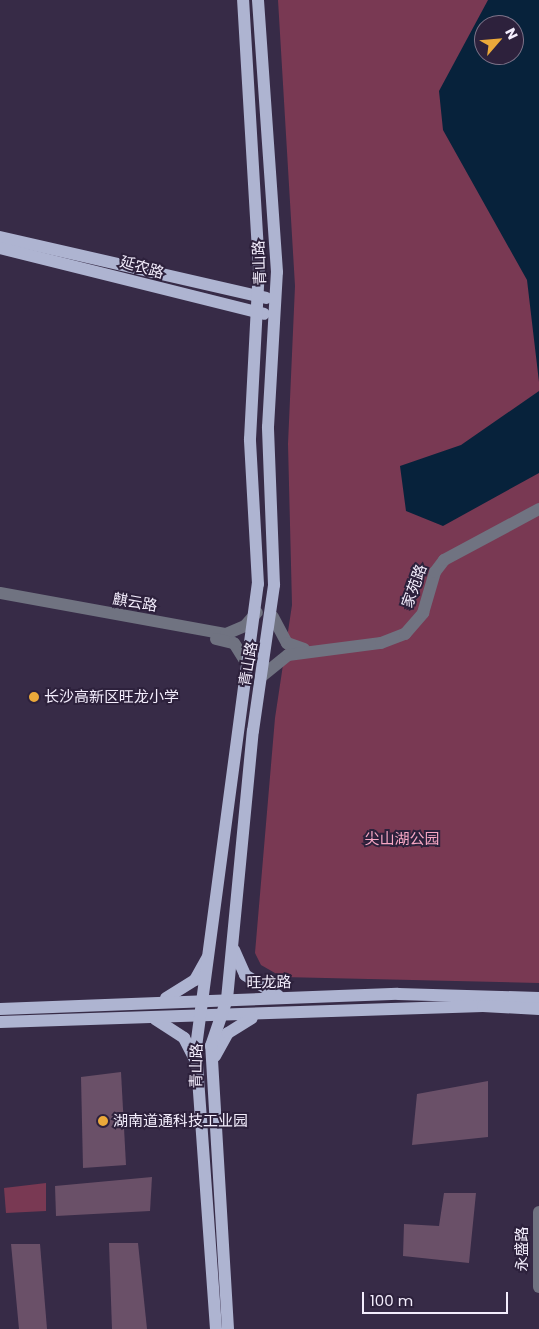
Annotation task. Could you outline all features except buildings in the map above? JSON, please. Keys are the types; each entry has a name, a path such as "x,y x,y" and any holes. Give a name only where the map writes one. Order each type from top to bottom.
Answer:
{"main road":[{"name":"青山路","path":"216,1329 196,1064 212,941 224,817 247,664 257,612 250,439 258,296 243,0"},
{"name":"青山路","path":"228,1329 212,1075 213,1035 223,1016 227,999 262,676 273,617 268,427 276,300 258,0"},
{"name":"延农路","path":"0,237 276,300"},
{"name":"延农路","path":"0,248 275,316"},
{"path":"150,1001 176,994 194,980 212,941"},
{"path":"233,941 245,975 264,991 286,998"},
{"name":"旺龙路","path":"0,1008 205,999 398,994 539,998"},
{"path":"0,1022 260,1016 483,1006 539,1009"},
{"path":"212,1075 221,1040 241,1023 260,1016"},
{"path":"143,1018 176,1030 196,1064"}],"street":[{"name":"家苑路","path":"273,617 287,643 300,648 330,648 392,635 419,610 430,570 442,556 539,505"},
{"name":"家苑路","path":"262,676 275,660 293,653 372,645 406,634 423,613 435,572 444,560 539,509"},
{"name":"麒云路","path":"0,593 226,634 245,626 257,612"},
{"name":"麒云路","path":"0,597 228,641 239,648 247,664"},
{"name":"永盛路","path":"539,1212 539,1287"}],"green space":[{"name":"尖山湖公园","path":"278,0 539,0 539,983 282,977 261,965 255,953 275,718 292,605 288,444 295,286"},
{"path":"46,1183 46,1211 6,1213 4,1188"}],"water":[{"path":"488,0 539,0 539,382 527,280 443,130 439,91 474,26 474,65 524,65 524,15 480,15"},
{"path":"539,391 539,473 443,526 406,511 400,466 461,445"}],"place":[{"name":"长沙高新区旺龙小学","path":"34,697"},
{"name":"湖南道通科技工业园","path":"103,1121"}]}
